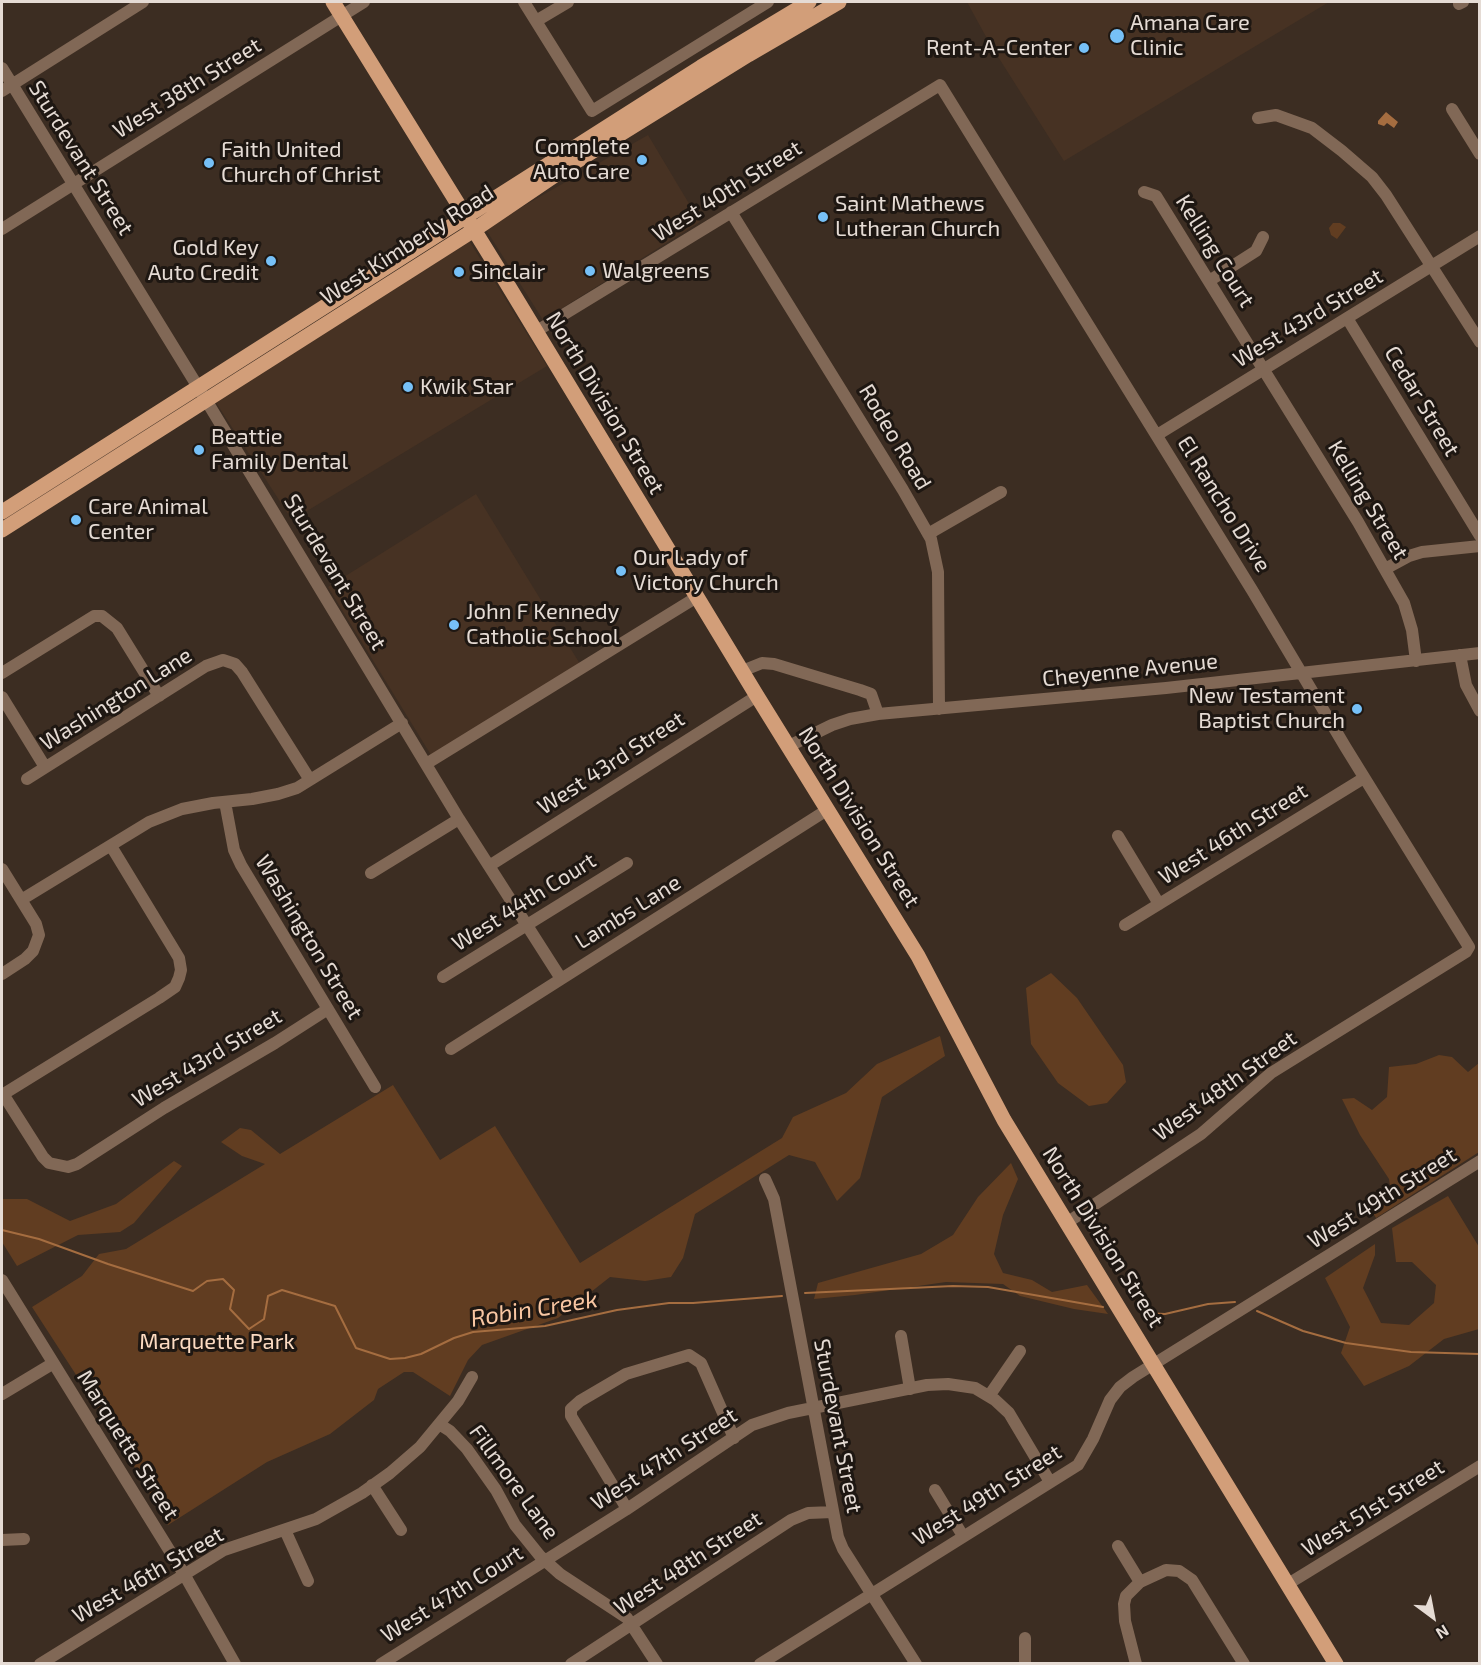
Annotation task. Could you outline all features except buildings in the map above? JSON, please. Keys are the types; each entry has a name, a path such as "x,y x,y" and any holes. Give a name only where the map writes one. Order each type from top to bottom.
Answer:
{"main road":[{"name":"North Division Street","path":"333,2 918,956 1004,1120 1336,1664"},
{"name":"West Kimberly Road","path":"2,530 202,394 470,224 700,68 809,2"},
{"name":"West Kimberly Road","path":"470,224 839,2"},
{"name":"West Kimberly Road","path":"2,512 202,394"}],"street":[{"path":"6,88 143,2"},
{"name":"West 38th Street","path":"2,229 364,2"},
{"path":"524,2 592,111 768,2"},
{"path":"536,21 568,2"},
{"name":"Sturdevant Street","path":"2,68 6,88 72,184 459,819 558,974"},
{"name":"West 40th Street","path":"535,332 940,85"},
{"name":"El Rancho Drive","path":"940,85 1157,435 1469,948"},
{"path":"1452,109 1479,154"},
{"path":"1258,118 1276,116 1312,128 1372,177 1386,195 1479,342"},
{"name":"Kelling Court","path":"1144,192 1156,196 1264,369"},
{"name":"Rodeo Road","path":"731,212 928,534 938,572 939,710"},
{"name":"West 43rd Street","path":"1157,435 1479,236"},
{"path":"1209,281 1256,251 1263,237"},
{"name":"Cedar Street","path":"1347,318 1479,536"},
{"name":"Kelling Street","path":"1264,369 1385,569 1409,616 1416,661"},
{"path":"928,534 1001,492"},
{"path":"1385,569 1422,552 1479,546"},
{"path":"426,764 697,597"},
{"path":"2,674 94,616 102,616 117,627 159,696"},
{"name":"Cheyenne Avenue","path":"789,746 850,719 878,714 1154,690 1479,653"},
{"path":"1460,655 1466,685 1479,711"},
{"name":"Washington Lane","path":"27,779 206,666 224,660 235,664 242,672 310,780"},
{"path":"742,671 756,664 774,664 860,690 871,694 878,714"},
{"name":"West 43rd Street","path":"489,866 757,696"},
{"path":"2,697 45,768"},
{"path":"21,900 149,822 182,809 278,794 297,788 402,723"},
{"name":"West 46th Street","path":"1125,925 1364,778"},
{"name":"Washington Street","path":"225,802 234,850 241,865 375,1087"},
{"name":"Lambs Lane","path":"451,1049 827,810"},
{"path":"371,873 459,819"},
{"path":"1118,836 1160,904"},
{"path":"2,1094 175,987 181,970 179,958 111,846"},
{"name":"West 44th Court","path":"443,977 627,863"},
{"path":"2,869 36,924 39,935 37,944 25,959 2,974"},
{"name":"West 48th Street","path":"1068,1222 1201,1134 1272,1073 1446,965 1469,948"},
{"name":"West 43rd Street","path":"2,1094 43,1157 49,1163 68,1167 77,1164 328,1009"},
{"name":"West 49th Street","path":"760,1664 870,1593 1078,1465 1093,1439 1110,1400 1120,1387 1479,1161"},
{"name":"Sturdevant Street","path":"765,1179 774,1199 838,1537 870,1593 916,1664"},
{"name":"Marquette Street","path":"2,1280 184,1574 235,1664"},
{"path":"901,1336 910,1389"},
{"path":"1020,1350 989,1396 1009,1413 1050,1482"},
{"path":"627,1509 571,1416 571,1409 580,1401 613,1380 689,1355 701,1363 734,1438"},
{"path":"2,1394 52,1364"},
{"name":"West 46th Street","path":"40,1664 224,1550 316,1519 372,1485 420,1447 458,1401 472,1377"},
{"name":"West 47th Street","path":"545,1561 752,1425 767,1419 927,1385 948,1384 975,1388 989,1396"},
{"name":"Fillmore Lane","path":"439,1424 450,1431 467,1449 496,1490 515,1525 545,1561 560,1574 618,1610 632,1625 657,1664"},
{"name":"West 51st Street","path":"1288,1584 1479,1466"},
{"path":"372,1485 401,1530"},
{"path":"935,1490 963,1536"},
{"name":"West 48th Street","path":"571,1664 790,1520 808,1513 833,1512"},
{"path":"285,1530 308,1581"},
{"path":"2,1540 24,1539"},
{"path":"1118,1546 1140,1582"},
{"name":"West 47th Court","path":"381,1664 545,1561"},
{"path":"1136,1664 1125,1621 1126,1596 1140,1582 1166,1570 1179,1570 1192,1580 1244,1664"},
{"path":"1025,1638 1025,1664"}],"shaded area":[{"path":"967,2 1329,2 1064,161 990,44"},
{"path":"1386,112 1398,122 1394,128 1387,123 1384,126 1378,124"},
{"path":"648,135 700,222 543,320 485,228"},
{"path":"468,239 547,366 292,520 215,401"},
{"name":"John F Kennedy Catholic School","path":"476,494 580,664 431,755 328,587"}],"green space":[{"path":"1333,223 1340,223 1346,227 1337,239 1331,235 1329,228"},
{"path":"1051,973 1077,998 1123,1065 1126,1082 1107,1103 1089,1106 1058,1083 1031,1044 1026,988"},
{"name":"Marquette Park","path":"940,1036 945,1056 882,1097 860,1178 837,1201 815,1162 789,1155 695,1214 683,1258 671,1277 645,1281 610,1277 558,1318 482,1345 468,1360 450,1396 413,1372 404,1372 378,1389 374,1400 330,1434 267,1462 168,1525 123,1447 32,1307 82,1276 99,1254 126,1249 265,1164 242,1156 221,1142 240,1128 251,1130 280,1154 393,1085 440,1160 495,1126 580,1263 782,1138 793,1117 846,1093 877,1064"},
{"path":"1439,1055 1452,1057 1468,1072 1479,1063 1479,1152 1376,1218 1368,1205 1391,1192 1389,1179 1360,1135 1342,1099 1354,1098 1372,1110 1387,1097 1389,1067 1416,1064"},
{"path":"174,1161 182,1166 134,1223 120,1232 78,1235 17,1266 2,1242 2,1199 27,1199 70,1221 116,1204"},
{"path":"1011,1163 1018,1179 1003,1215 994,1254 1003,1273 1032,1280 1052,1292 1087,1285 1108,1314 1074,1309 1020,1296 1003,1284 946,1282 814,1299 818,1283 921,1254 953,1235 978,1197"},
{"path":"1448,1196 1479,1247 1479,1329 1444,1339 1409,1366 1364,1386 1341,1353 1350,1327 1325,1278 1375,1244 1375,1255 1363,1288 1381,1323 1409,1325 1434,1303 1436,1285 1412,1262 1396,1262 1392,1228"}],"waterway":[{"name":"Robin Creek","path":"2,1230 39,1239 193,1291 207,1281 223,1279 234,1290 230,1309 249,1329 264,1319 268,1296 282,1290 335,1306 356,1348 390,1359 421,1354 454,1338 473,1332 545,1326 617,1310 669,1303 782,1296"},
{"name":"Robin Creek","path":"805,1293 953,1286 988,1287 1103,1307"},
{"name":"Robin Creek","path":"1143,1313 1165,1314 1208,1304 1235,1302"},
{"name":"Robin Creek","path":"1257,1311 1303,1331 1346,1343 1411,1352 1480,1354"}],"place":[{"name":"Amana Care Clinic","path":"1117,36"},
{"name":"Rent-A-Center","path":"1084,48"},
{"name":"Complete Auto Care","path":"642,160"},
{"name":"Faith United Church of Christ","path":"209,163"},
{"name":"Saint Mathews Lutheran Church","path":"823,217"},
{"name":"Gold Key Auto Credit","path":"271,261"},
{"name":"Walgreens","path":"590,271"},
{"name":"Sinclair","path":"459,272"},
{"name":"Kwik Star","path":"408,387"},
{"name":"Beattie Family Dental","path":"199,450"},
{"name":"Care Animal Center","path":"76,520"},
{"name":"Our Lady of Victory Church","path":"621,571"},
{"name":"John F Kennedy Catholic School","path":"454,625"},
{"name":"New Testament Baptist Church","path":"1357,709"}]}
